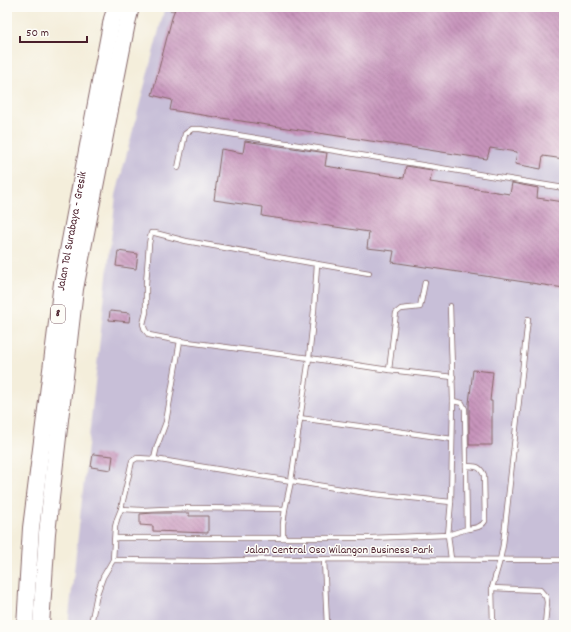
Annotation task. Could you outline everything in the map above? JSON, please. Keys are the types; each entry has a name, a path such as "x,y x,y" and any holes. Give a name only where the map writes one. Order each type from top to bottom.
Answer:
{"highway":[{"name":"Jalan Tol Surabaya - Gresik","path":"25,625 31,528 62,283 112,19 116,7"},
{"name":"Jalan Tol Surabaya - Gresik","path":"41,625 47,532 75,289 131,7"}],"lane":[{"path":"178,168 185,134 192,129 200,129 564,188"},
{"path":"369,273 186,241 151,233 148,244 146,312 143,324 149,335 180,341 389,370 453,377"},
{"path":"283,538 285,509 291,481 299,418 309,358 317,264"},
{"path":"389,370 396,313 400,309 420,307 425,282"},
{"path":"450,306 453,401 451,502 448,535 451,560"},
{"path":"493,625 492,588 503,545 528,319"},
{"path":"154,459 166,422 180,341"},
{"path":"453,401 462,403 465,409 467,529"},
{"path":"299,418 452,439"},
{"path":"91,624 97,594 103,577 113,560 115,527 121,509 132,461 136,458 154,459 373,494 451,502"},
{"path":"115,538 371,538 448,535 467,529 478,528 485,521 484,475 478,467 466,466"},
{"path":"121,509 285,509"},
{"path":"324,559 327,625"},
{"name":"Jalan Central Oso Wilangon Business Park","path":"113,560 564,560"},
{"path":"492,588 540,590 546,597 547,602 545,625"}],"shaded area":[{"path":"165,7 564,7 564,625 68,625 116,195"}],"building":[{"path":"176,7 564,7 564,159 543,156 541,169 515,164 517,152 490,148 487,159 170,110 172,100 152,95"},
{"path":"245,141 327,153 325,166 404,178 406,166 432,170 430,182 510,194 512,183 538,188 537,198 564,202 564,288 392,262 394,251 367,248 369,232 262,216 263,207 214,200 221,149 243,153"},
{"path":"118,251 138,254 136,269 116,266"},
{"path":"110,311 130,313 129,322 109,320"},
{"path":"473,370 493,372 490,401 492,401 492,445 469,445 469,403"},
{"path":"93,454 113,456 111,470 91,467"},
{"path":"189,513 189,516 208,516 208,533 153,531 153,526 140,525 140,514"}]}
